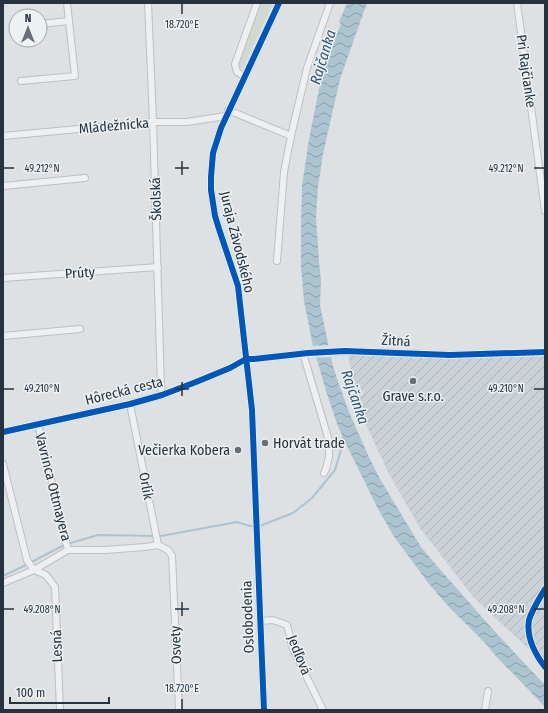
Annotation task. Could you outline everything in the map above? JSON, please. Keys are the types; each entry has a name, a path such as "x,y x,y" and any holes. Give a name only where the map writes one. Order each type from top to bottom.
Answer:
{"street":[{"path":"21,81 75,76 67,3"},
{"name":"Školská","path":"148,3 158,267 160,388 162,395"},
{"path":"244,76 237,72 236,64 257,3"},
{"name":"Juraja Závodského","path":"257,526 252,410 240,298 238,286 214,209 211,190 211,165 213,153 227,113 279,3"},
{"path":"277,261 284,172 291,136 307,68 330,3"},
{"name":"Pri Rajčianke","path":"517,3 545,211"},
{"path":"48,23 69,21"},
{"path":"227,113 291,136"},
{"name":"Mládežnícka","path":"3,136 153,122 187,122 227,113"},
{"path":"3,186 85,178"},
{"name":"Prúty","path":"3,278 158,267"},
{"path":"3,336 80,329"},
{"name":"Žitná","path":"246,358 254,359 338,351 450,355 545,352"},
{"path":"306,353 306,367 329,441 329,456 324,473"},
{"name":"Hôrecká cesta","path":"3,432 130,404 162,395 230,368 246,358"},
{"name":"Orlík","path":"130,404 157,539"},
{"name":"Vavrinca Ottmayera","path":"38,424 68,546"},
{"path":"3,464 31,565"},
{"name":"Oslobodenia","path":"257,526 264,710"},
{"path":"3,583 31,565 68,546 105,550 145,547 157,539"},
{"name":"Osvety","path":"157,539 172,556 178,710"},
{"name":"Lesná","path":"31,565 46,576 55,587 60,710"},
{"path":"545,589 531,614 529,625 531,643 537,656 545,667"},
{"name":"Jedľová","path":"260,621 273,620 287,625 293,649 323,710"},
{"path":"485,710 488,691"}],"shaded area":[{"path":"261,3 273,3 243,67 240,68 238,65"},
{"path":"348,354 455,358 545,356 545,664 474,598 420,528 389,474 366,425 354,388"}],"water":[{"path":"347,3 367,3 340,79 323,154 318,187 316,217 321,281 320,305 332,362 349,412 369,457 380,479 421,547 497,634 545,685 545,707 449,607 429,584 393,535 378,509 337,424 313,346 304,301 301,267 302,186 309,139 321,79 330,49 341,24 339,22"}],"pier":[{"path":"331,345 333,357 314,358 311,346"}],"waterway":[{"path":"259,526 293,513 312,498 335,470 343,443 343,436"},
{"path":"3,576 64,545 98,535 161,536 237,522 255,526"}],"cycle path":[{"path":"264,710 252,410 238,286 215,216 211,190 211,177 213,153 221,128 279,3"},
{"path":"3,432 130,404 162,395 230,368 246,359 345,351 450,355 545,352"},
{"path":"545,589 532,612 528,627 532,645 545,667"}],"place":[{"name":"Grave s.r.o.","path":"413,381"},
{"name":"Horvát trade","path":"265,443"},
{"name":"Večierka Kobera","path":"238,450"}],"water label":[{"name":"Rajčanka","path":"323,57"},
{"name":"Rajčanka","path":"355,397"}]}
